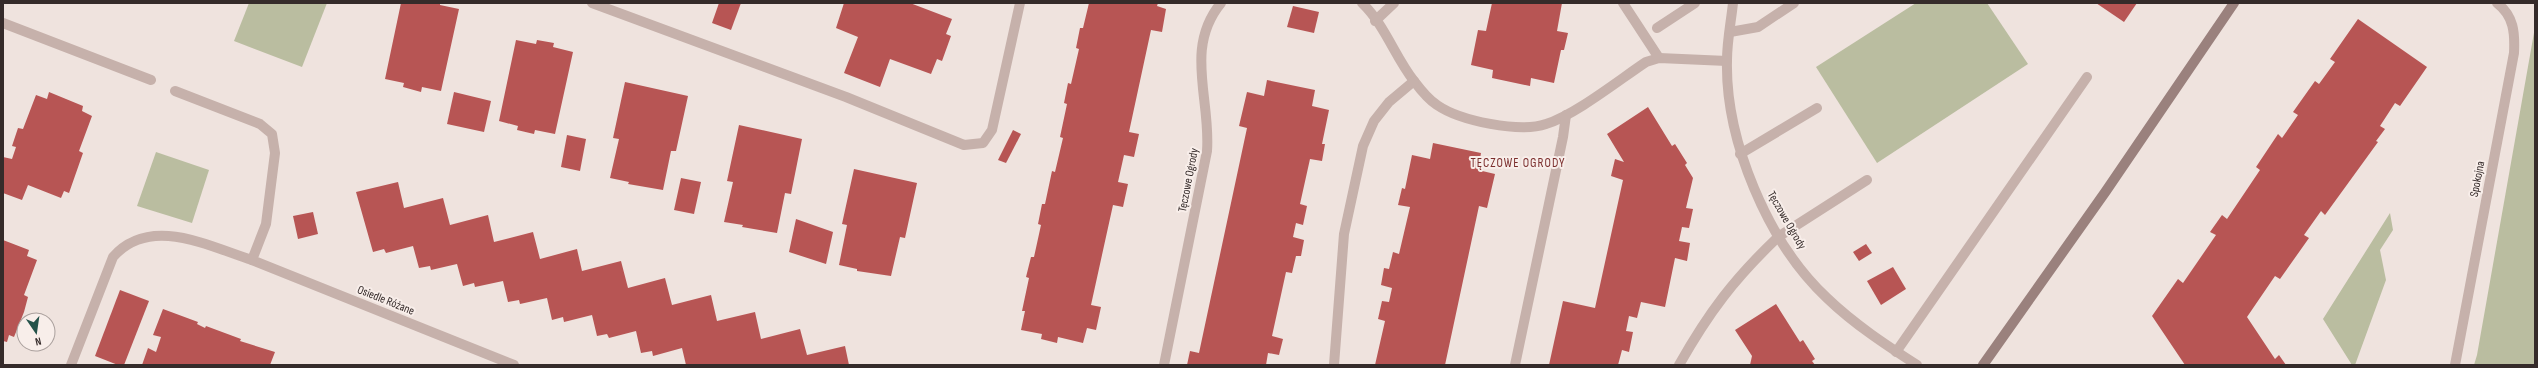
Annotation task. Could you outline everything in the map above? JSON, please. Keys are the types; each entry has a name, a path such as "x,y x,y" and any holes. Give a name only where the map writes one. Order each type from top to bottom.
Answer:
{"street":[{"path":"592,3 604,5 846,97 964,145 983,143 992,130 1020,3"},
{"name":"Tęczowe Ogrody","path":"1164,365 1207,151 1209,132 1203,91 1202,42 1206,26 1221,3"},
{"path":"1362,3 1376,21 1414,81 1437,105 1458,115 1516,127 1545,125 1566,115 1646,62 1659,58 1727,61"},
{"path":"1376,21 1394,3"},
{"path":"1623,3 1659,58"},
{"path":"1657,28 1695,3"},
{"name":"Tęczowe Ogrody","path":"1733,3 1727,61 1740,154 1749,177 1778,237 1826,298 1896,352 1917,365"},
{"path":"1730,32 1758,27 1794,3"},
{"path":"1983,365 2106,191 2234,3"},
{"name":"Spokojna","path":"2454,365 2514,52 2515,33 2510,16 2497,3"},
{"path":"3,24 151,80"},
{"path":"1896,352 2087,77"},
{"path":"1334,365 1344,234 1363,146 1374,121 1389,102 1414,81"},
{"path":"175,91 260,124 272,134 276,153 266,224 252,260"},
{"path":"1740,154 1818,108"},
{"path":"1515,365 1563,137 1566,115"},
{"path":"1679,365 1704,321 1742,271 1778,237 1867,180"},
{"name":"Osiedle Różane","path":"71,365 113,257 126,244 154,235 174,235 252,260 511,364"}],"green space":[{"path":"249,3 327,3 302,67 234,41"},
{"path":"1916,3 1987,3 2028,64 1877,163 1816,67"},
{"path":"2535,27 2535,365 2474,365 2477,355"},
{"path":"156,152 209,170 192,223 137,206"},
{"path":"2390,213 2393,230 2380,250 2386,280 2355,365 2352,365 2323,319"}],"building":[{"path":"401,3 440,3 440,5 459,9 441,91 422,87 421,92 403,87 404,83 385,79"},
{"path":"719,3 741,3 731,30 712,23"},
{"path":"844,3 910,3 952,19 946,34 951,36 942,61 937,59 931,74 890,59 880,87 844,73 858,37 836,28"},
{"path":"1089,3 1158,3 1157,6 1166,9 1162,32 1151,30 1129,132 1139,134 1134,157 1124,155 1118,182 1128,184 1123,207 1113,205 1091,305 1101,307 1096,330 1087,328 1083,343 1058,337 1057,343 1041,339 1042,334 1021,330 1025,311 1022,311 1029,278 1026,277 1031,257 1034,257 1041,225 1038,224 1042,204 1045,204 1052,171 1055,172 1063,138 1060,137 1067,104 1064,103 1068,83 1071,84 1079,49 1076,48 1080,28 1083,28"},
{"path":"1492,3 1562,3 1557,31 1568,33 1564,50 1561,50 1554,83 1531,78 1530,86 1492,78 1493,70 1471,65 1478,30 1486,31"},
{"path":"2096,3 2137,3 2124,22"},
{"path":"1293,6 1319,12 1314,33 1287,27"},
{"path":"2358,19 2427,67 2400,106 2395,103 2380,126 2385,129 2376,141 2378,142 2325,215 2321,211 2304,235 2309,238 2280,279 2275,276 2247,317 2275,359 2279,355 2286,365 2185,365 2152,316 2178,279 2183,283 2216,235 2210,232 2222,215 2227,219 2260,170 2256,167 2278,134 2282,138 2298,115 2293,112 2315,81 2319,84 2335,62 2330,59"},
{"path":"516,40 536,44 537,40 554,43 553,47 573,52 555,134 535,130 534,134 517,130 518,126 499,121"},
{"path":"1267,80 1315,90 1312,106 1329,110 1322,144 1325,144 1322,161 1310,159 1300,204 1307,206 1303,225 1296,223 1293,237 1304,240 1301,256 1296,256 1292,273 1286,272 1272,336 1283,339 1279,355 1268,353 1266,365 1187,365 1190,351 1199,353 1247,128 1239,126 1247,92 1264,96"},
{"path":"625,82 688,96 676,151 671,151 663,190 628,184 629,182 610,178 619,139 613,138"},
{"path":"49,92 83,106 82,111 92,116 79,151 83,153 69,193 64,191 61,198 28,185 22,200 3,193 3,157 12,159 16,147 12,146 18,128 23,129 36,95 47,99"},
{"path":"454,92 491,101 484,132 447,124"},
{"path":"1648,107 1672,146 1675,144 1687,163 1685,165 1693,178 1686,208 1693,209 1689,228 1682,227 1679,241 1690,243 1687,261 1675,258 1665,307 1641,302 1637,318 1629,316 1626,331 1633,332 1629,352 1622,350 1618,365 1549,365 1563,301 1595,308 1623,180 1611,176 1615,159 1624,162 1607,134"},
{"path":"739,125 802,139 791,194 785,193 777,233 742,227 743,225 724,222 733,182 727,181"},
{"path":"1013,130 1021,134 1006,163 998,160"},
{"path":"567,135 586,139 580,171 561,167"},
{"path":"1433,143 1481,153 1478,170 1495,174 1487,208 1479,206 1445,365 1375,365 1385,321 1378,319 1382,301 1389,302 1392,288 1381,285 1384,268 1389,269 1393,252 1399,254 1410,207 1398,205 1402,188 1405,189 1412,155 1430,159"},
{"path":"854,169 917,183 905,238 900,237 891,276 857,271 857,269 839,265 847,225 842,224"},
{"path":"681,178 701,182 694,214 674,210"},
{"path":"398,182 404,208 443,198 450,225 488,215 494,242 533,232 540,259 577,249 582,271 621,261 628,288 665,278 672,305 711,295 717,321 755,312 761,339 800,329 807,355 845,346 849,365 686,365 682,348 653,356 652,351 641,353 636,331 609,338 607,334 597,336 592,315 564,322 563,317 552,320 547,298 520,304 519,300 508,302 503,281 475,287 474,283 463,286 457,264 431,270 430,266 419,268 413,246 386,253 384,249 373,252 356,192"},
{"path":"313,212 318,234 298,239 293,216"},
{"path":"796,219 833,232 826,264 789,252"},
{"path":"3,240 29,250 27,256 37,260 24,295 28,297 24,312 16,312 16,332 14,337 9,335 7,342 3,341"},
{"path":"1866,244 1872,253 1859,261 1853,252"},
{"path":"1893,267 1906,289 1881,305 1867,281"},
{"path":"120,290 149,301 124,365 118,365 95,356"},
{"path":"1776,304 1800,342 1803,340 1815,359 1812,361 1815,365 1750,365 1752,356 1735,330"},
{"path":"163,309 198,322 197,324 205,328 206,326 241,339 240,341 275,352 270,365 142,365 148,348 156,352 161,337 153,335"}],"district":[{"name":"TĘCZOWE OGRODY","path":"1518,162"}]}
